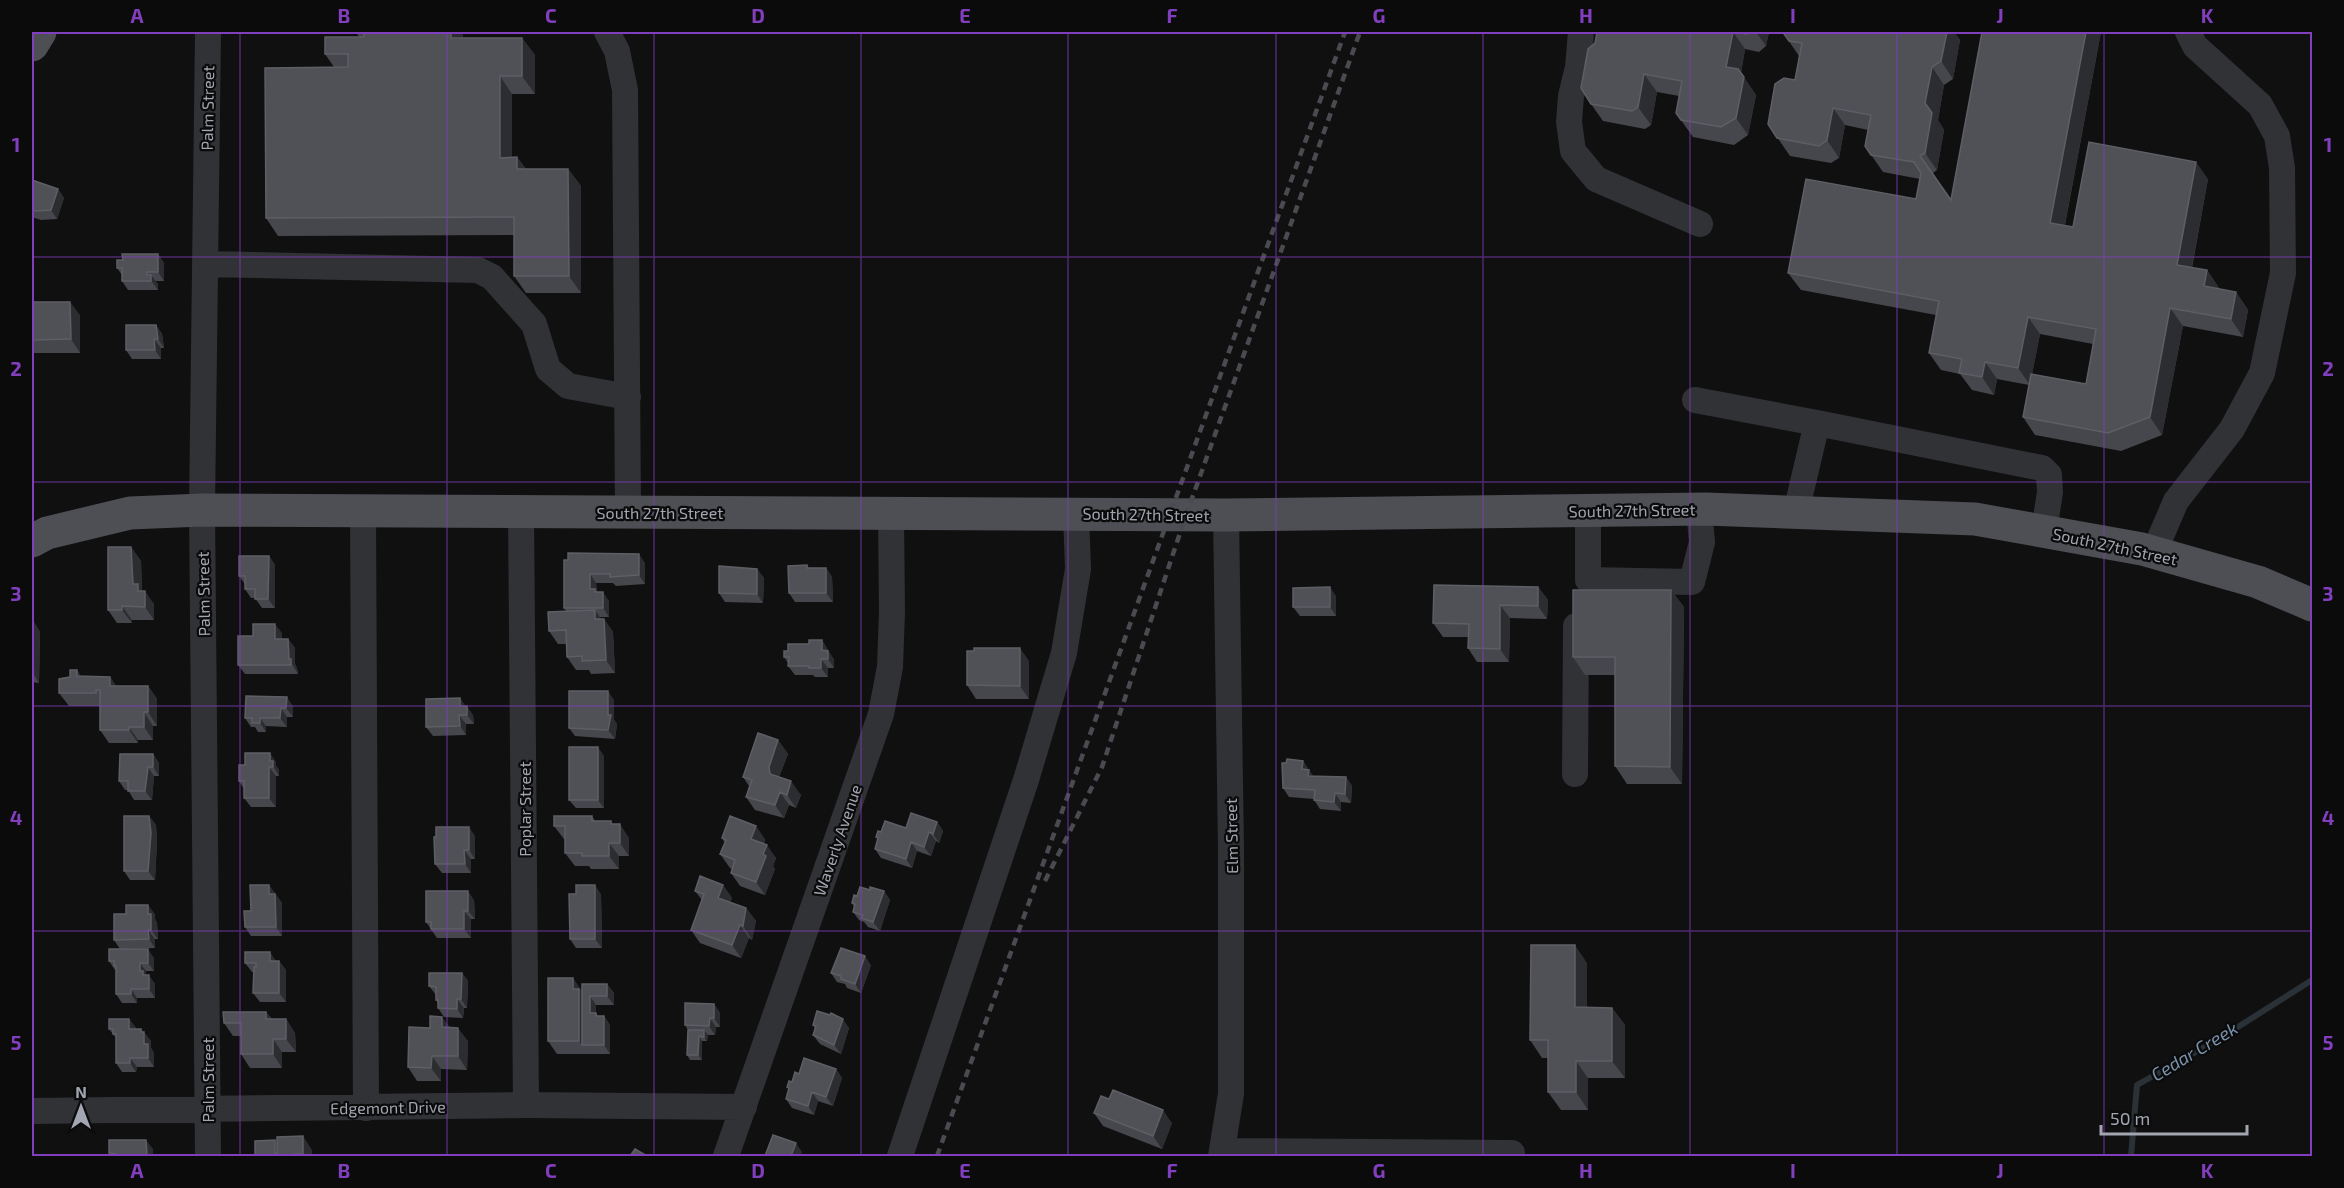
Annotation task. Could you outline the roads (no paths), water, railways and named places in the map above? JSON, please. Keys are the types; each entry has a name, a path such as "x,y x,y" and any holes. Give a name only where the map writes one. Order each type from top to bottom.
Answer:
{"main road":[{"path":"32,45 40,32"},
{"name":"South 27th Street","path":"32,541 47,533 130,513 202,510 1226,515 1700,509 1975,519 2154,552 2258,582 2313,605"}],"street":[{"name":"Palm Street","path":"207,1156 202,510 208,32"},
{"path":"607,32 617,51 625,90 628,512"},
{"path":"1581,32 1582,39 1571,96 1569,122 1573,151 1596,179 1700,224"},
{"path":"2154,552 2176,501 2232,429 2262,373 2283,273 2282,168 2277,135 2260,105 2195,46 2188,32"},
{"path":"205,264 478,270 492,277 534,324 548,369 568,386 628,397"},
{"path":"1695,400 2042,468 2049,475 2050,492 2044,531"},
{"path":"1796,513 1817,423"},
{"path":"1588,580 1692,582 1702,542 1700,509"},
{"path":"363,511 366,1108"},
{"path":"1575,774 1576,607 1588,580 1588,511"},
{"name":"Poplar Street","path":"521,512 526,1105"},
{"name":"Waverly Avenue","path":"726,1156 881,714 890,667 891,513"},
{"path":"900,1156 1026,780 1064,653 1078,569 1076,513"},
{"name":"Elm Street","path":"1222,1154 1231,1094 1231,849 1226,515"},
{"name":"Edgemont Drive","path":"32,1111 208,1111 526,1105 744,1107"},
{"path":"1222,1154 1512,1152"}],"waterway":[{"name":"Cedar Creek","path":"2131,1156 2137,1085 2219,1039 2312,980"}],"railway":[{"path":"937,1156 1345,32"},
{"path":"1045,881 1102,767 1186,515 1360,32"}]}
